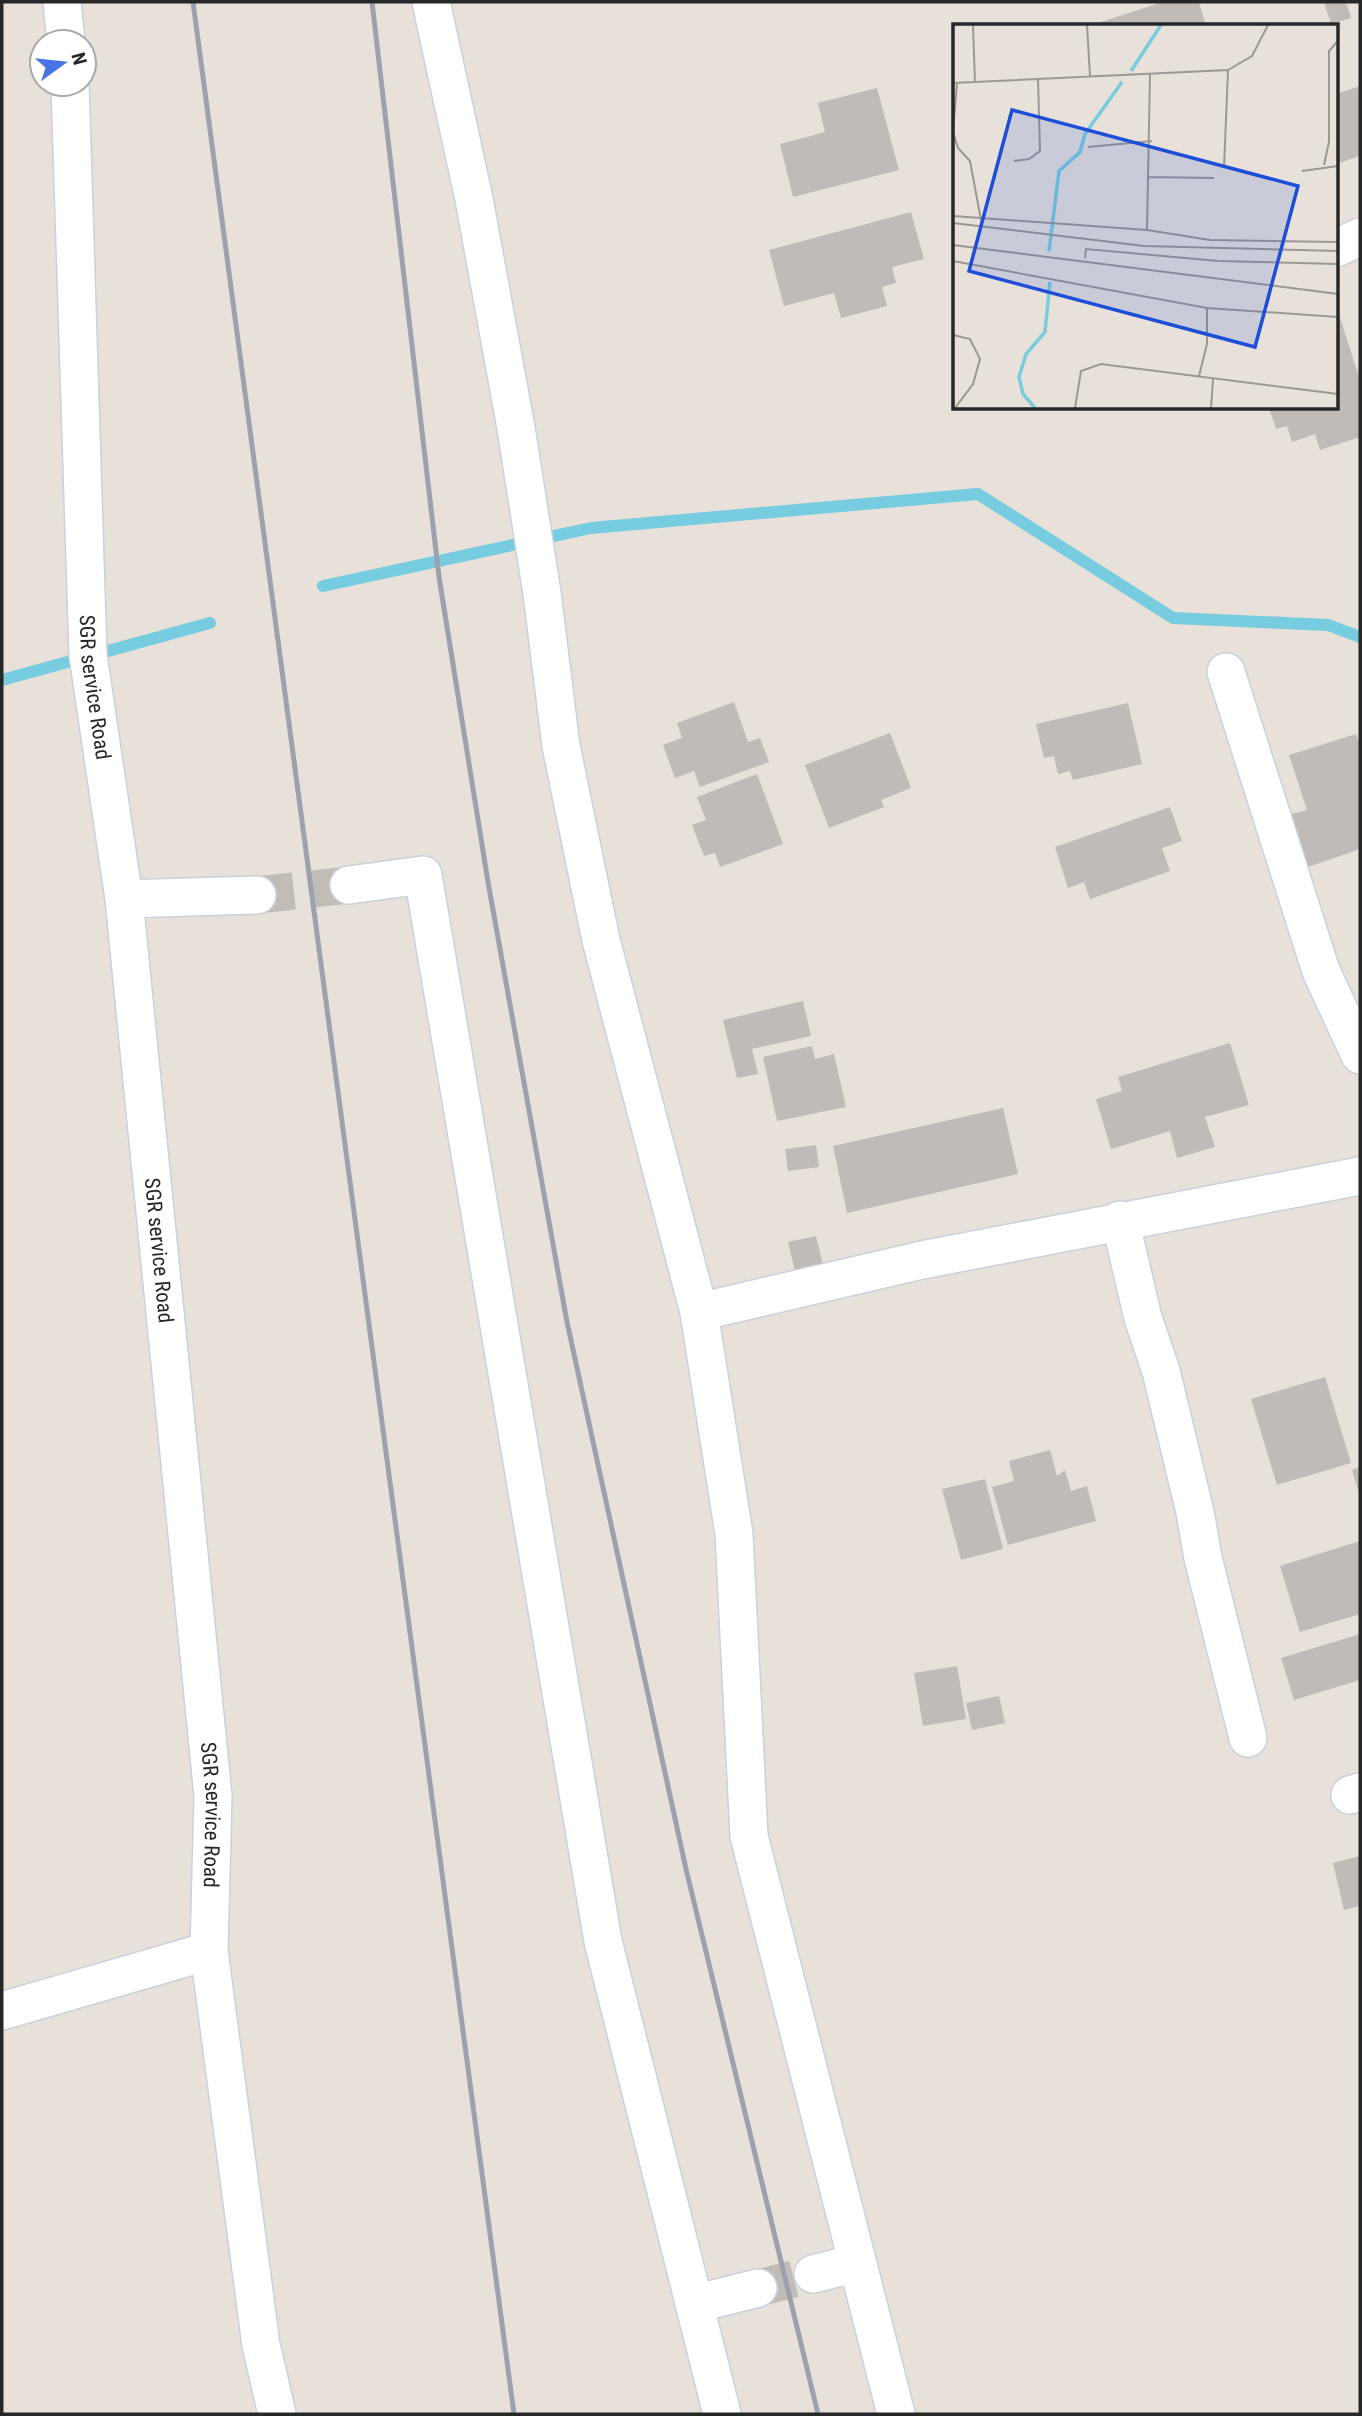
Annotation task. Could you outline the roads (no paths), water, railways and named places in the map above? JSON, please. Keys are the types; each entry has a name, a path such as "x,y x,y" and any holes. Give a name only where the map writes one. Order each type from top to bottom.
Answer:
{"street":[{"path":"62,2 65,28"},
{"path":"432,2 474,199 516,428 542,593 561,747 601,940 699,1312 734,1534 749,1836 896,2414"},
{"name":"SGR service Road","path":"70,98 88,655 124,900 213,1796 209,1951 261,2345 277,2414"},
{"path":"1338,247 1360,237"},
{"path":"1226,672 1321,971 1360,1055"},
{"path":"349,885 423,875 603,1941 722,2414"},
{"path":"124,900 257,895"},
{"path":"699,1312 922,1260 1360,1176"},
{"path":"1120,1220 1143,1318 1161,1371 1195,1512 1203,1559 1248,1738"},
{"path":"2,2011 209,1951"},
{"path":"813,2274 857,2263"},
{"path":"694,2304 758,2288"}],"waterway":[{"path":"323,586 591,528 978,494 1173,618 1328,625 1360,637"},
{"path":"2,680 210,623"}],"tunnel":[{"path":"257,895 349,885"},
{"path":"758,2288 813,2274"}],"railway":[{"path":"193,2 514,2414"},
{"path":"372,2 439,577 488,882 567,1322 686,1869 818,2414"}]}
